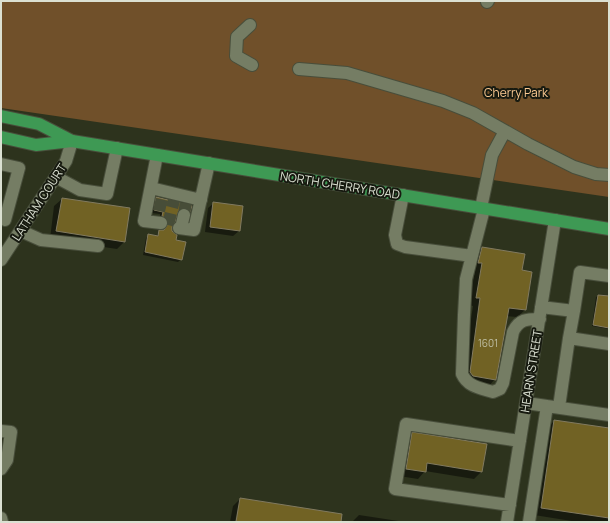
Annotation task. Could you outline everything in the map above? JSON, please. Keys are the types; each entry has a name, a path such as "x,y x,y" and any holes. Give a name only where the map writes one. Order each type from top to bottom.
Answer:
{"main road":[{"name":"NORTH CHERRY ROAD","path":"1,116 39,124 72,141"},
{"name":"NORTH CHERRY ROAD","path":"1,138 36,145 72,141 609,229"}],"street":[{"path":"250,25 237,38 236,56 252,65"},
{"path":"299,69 347,73 443,101 473,113 574,167 596,174 609,175"},
{"path":"505,131 492,155 466,279 462,374 465,380 472,385 493,392 500,388 503,383 513,332 516,325 525,319 541,313 574,311"},
{"name":"LATHAM COURT","path":"1,260 66,161 72,141"},
{"path":"56,177 80,190 107,194 117,148"},
{"path":"157,155 144,221 159,219"},
{"path":"184,215 180,228 194,230 209,163"},
{"path":"1,164 19,168 3,219 23,227 41,240 98,246"},
{"path":"151,188 169,195 201,200"},
{"path":"403,195 395,235 397,244 405,247 472,256"},
{"name":"HEARN STREET","path":"508,521 555,220"},
{"path":"559,407 580,272 609,276"},
{"path":"570,338 609,344"},
{"path":"526,403 609,415"},
{"path":"529,522 546,406"},
{"path":"510,505 395,489 406,424 520,441"},
{"path":"1,431 11,432 7,460 1,469"},
{"path":"1,518 2,522"},
{"path":"508,521 520,522"}],"green space":[{"name":"Cherry Park","path":"1,1 609,1 609,197 1,108"}],"building":[{"path":"156,197 192,206 190,212 185,208 179,210 172,227 172,231 177,235 176,240 186,242 182,260 145,252 148,234 158,236 159,230 164,230 168,224 168,220 162,216 163,212 154,210"},
{"path":"62,198 130,208 125,242 56,231"},
{"path":"213,202 243,206 240,231 210,227"},
{"path":"482,247 525,254 522,270 532,272 526,310 509,308 496,380 473,376 470,372 480,298 476,298 482,263 478,263"},
{"path":"598,295 609,296 609,328 593,325"},
{"path":"554,420 609,428 609,518 541,508"},
{"path":"412,432 487,444 482,472 427,463 426,472 406,469"},
{"path":"240,498 342,514 341,522 236,522"}],"tunnel":[{"path":"159,211 162,198"},
{"path":"168,225 174,200"},
{"path":"184,215 186,202"}]}
